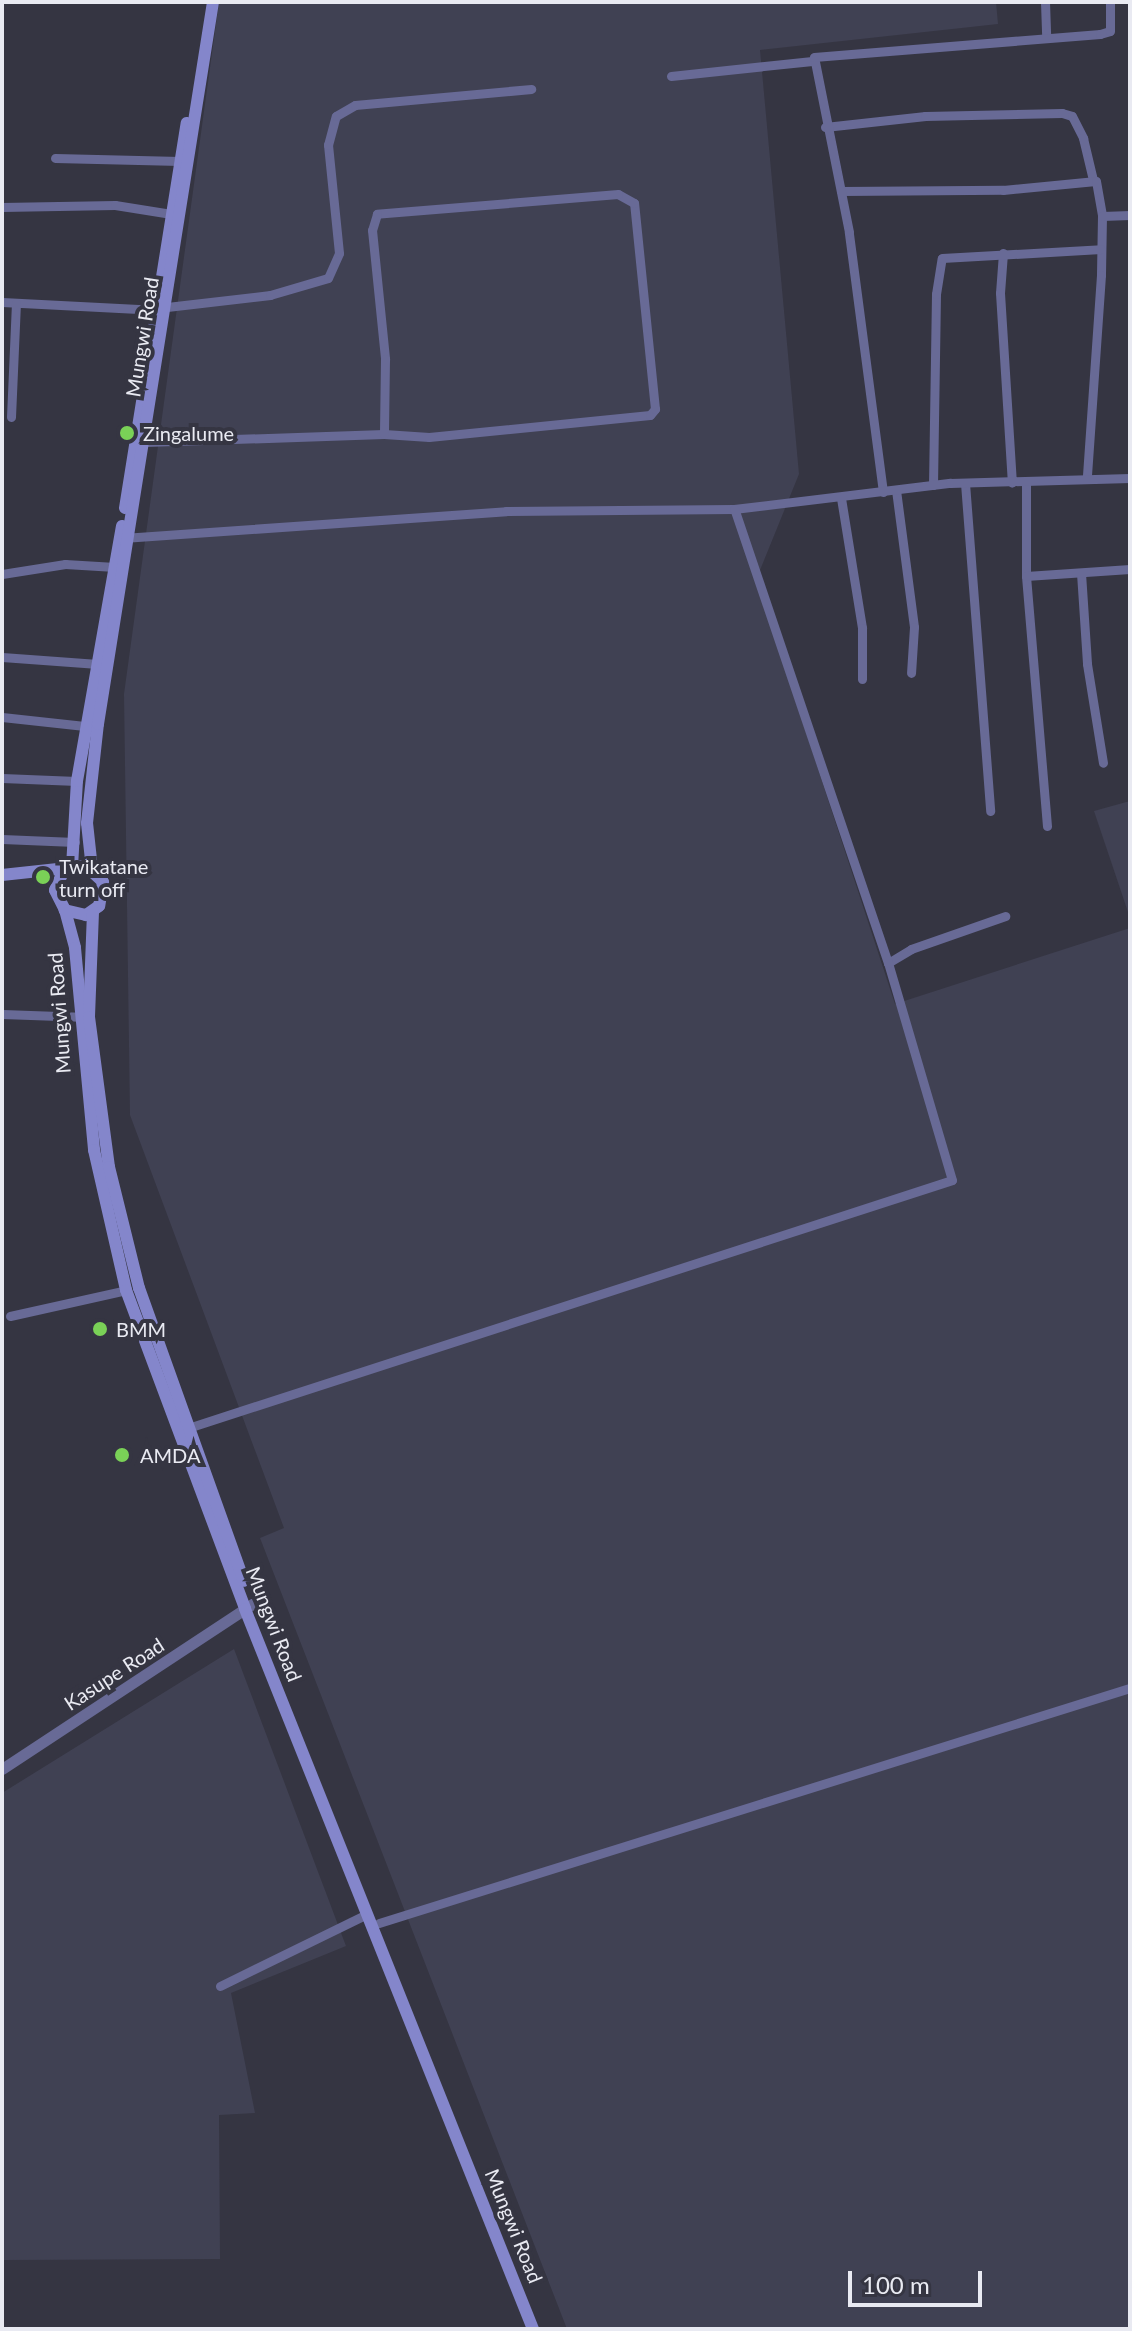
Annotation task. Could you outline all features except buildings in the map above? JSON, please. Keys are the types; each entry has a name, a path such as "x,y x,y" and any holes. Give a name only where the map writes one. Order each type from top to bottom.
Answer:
{"main road":[{"name":"Mungwi Road","path":"67,870 75,842 77,781 85,726 115,567 145,442 163,308 171,214 207,2"},
{"name":"Mungwi Road","path":"92,869 87,823 90,784 124,538 213,2"},
{"path":"2,875 92,869 105,890 93,912 79,915 65,910 55,890 30,875"},
{"path":"55,890 67,870"},
{"name":"Mungwi Road","path":"65,910 75,948 100,1115 117,1203 139,1288 249,1607 379,1923 540,2329"},
{"name":"Mungwi Road","path":"93,912 84,1017 94,1150 126,1290 367,1914 533,2329"}],"street":[{"path":"1045,2 1046,37"},
{"path":"671,76 812,61 817,56 1110,31 1110,2"},
{"path":"812,61 841,191 883,492"},
{"path":"2,302 163,308 270,295 328,278 339,253 328,145 336,116 355,105 531,89"},
{"path":"825,127 925,116 1062,113 1072,116 1083,138 1093,180 1098,184 1102,216 1087,476"},
{"path":"55,158 180,161"},
{"path":"841,191 1003,190 1093,180"},
{"path":"145,442 384,434 429,437 650,415 655,409 634,203 618,194 393,209 377,214 372,230 385,359 384,434"},
{"path":"2,207 115,205 171,214"},
{"path":"1102,216 1130,215"},
{"path":"933,485 940,263 953,254 1101,249"},
{"path":"1003,253 1000,293 1012,483"},
{"path":"11,417 16,303"},
{"path":"124,538 506,511 734,509 933,485 1012,483 1087,476 1130,478"},
{"path":"1026,482 1026,576 1047,826"},
{"path":"965,483 990,811"},
{"path":"896,490 914,627 911,673"},
{"path":"841,498 862,628 862,679"},
{"path":"188,1428 952,1180 888,963 734,509"},
{"path":"2,574 65,564 115,567"},
{"path":"1026,576 1130,569"},
{"path":"1081,573 1087,664 1103,763"},
{"path":"2,657 98,664"},
{"path":"2,717 85,726"},
{"path":"2,778 77,781"},
{"path":"2,839 75,842"},
{"path":"888,963 911,949 1005,916"},
{"path":"2,1014 84,1017"},
{"path":"10,1316 126,1290"},
{"name":"Kasupe Road","path":"2,1769 249,1607"},
{"path":"379,1923 1130,1688"},
{"path":"220,1986 367,1914"}],"shaded area":[{"path":"219,2 996,2 998,24 760,50 799,474 756,580 895,1004 1130,928 1130,2329 567,2329 260,1538 284,1528 130,1115 124,694"},
{"path":"1130,801 1130,918 1094,811"},
{"path":"234,1649 346,1946 231,1993 255,2113 219,2115 220,2259 2,2260 2,1793"}],"place":[{"name":"Zingalume","path":"127,433"},
{"name":"Twikatane turn off","path":"43,877"},
{"name":"BMM","path":"100,1329"},
{"name":"AMDA","path":"122,1455"}]}
